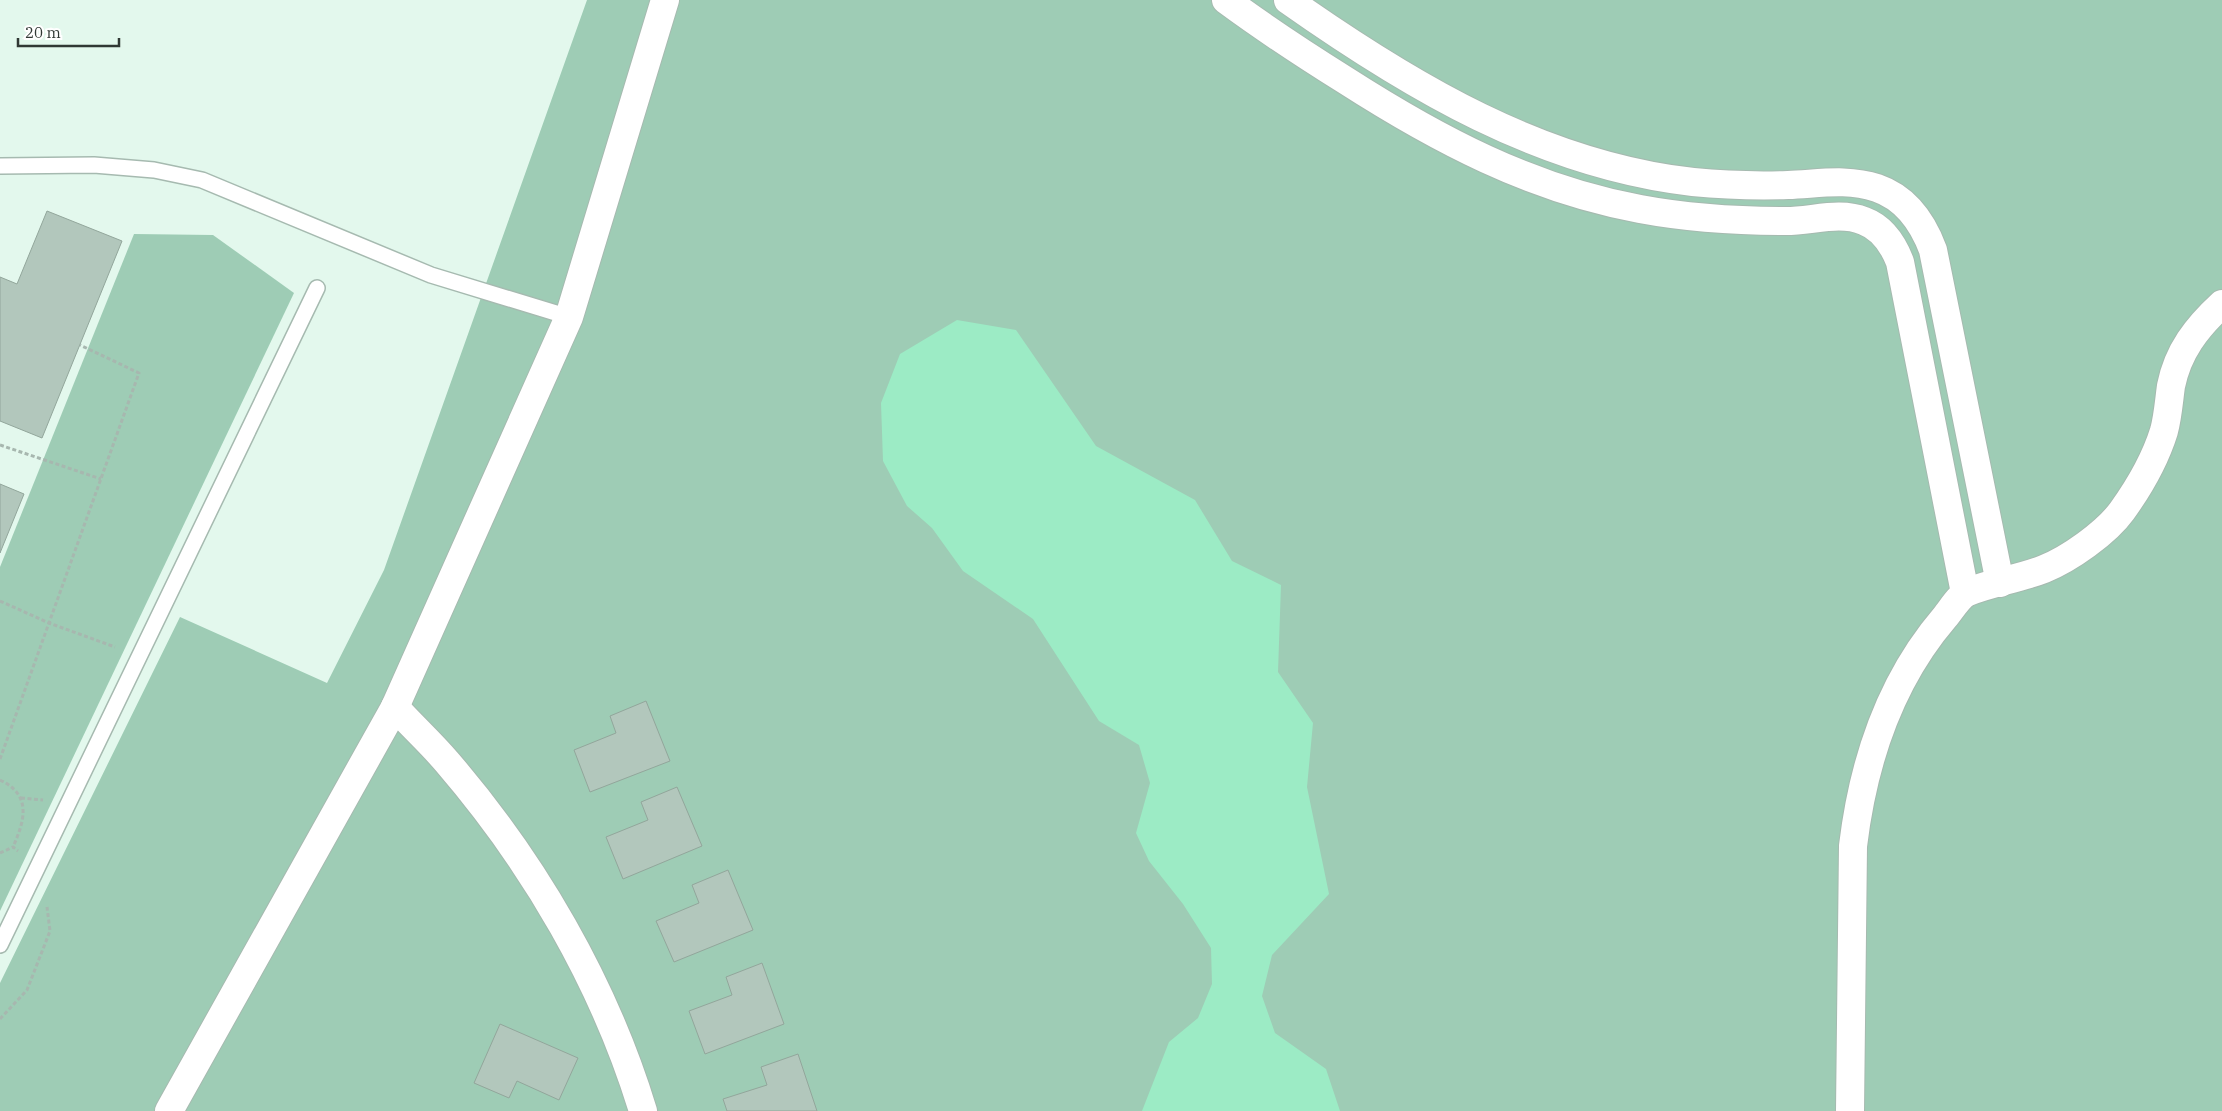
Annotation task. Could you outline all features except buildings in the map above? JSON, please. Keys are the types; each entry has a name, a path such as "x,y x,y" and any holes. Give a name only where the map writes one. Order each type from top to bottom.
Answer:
{"street":[{"path":"169,1111 395,707 569,317 665,0"},
{"path":"1226,0 1309,58 1444,139 1498,166 1544,184 1591,198 1689,217 1781,221 1852,217 1866,221 1877,228 1888,238 1900,262 1965,593"},
{"path":"1288,0 1386,64 1469,113 1556,150 1647,174 1693,182 1778,185 1858,182 1880,189 1899,199 1915,215 1927,234 1933,250 2000,583"},
{"path":"1850,1111 1851,886 1858,806 1877,738 1897,692 1940,624 1965,593 2053,564 2086,545 2120,513 2147,474 2164,430 2172,383 2181,352 2200,324 2222,304"},
{"path":"395,707 459,777 494,821 537,883 575,949 609,1017 643,1111"}],"lane":[{"path":"0,166 94,165 154,170 202,180 431,275 569,317"},
{"path":"0,944 317,288"}],"path":[{"path":"0,759 140,373 80,345"},
{"path":"0,445 101,479"},
{"path":"0,601 49,623 140,656"},
{"path":"0,780 12,786 21,798 23,824 13,847"}],"shaded area":[{"path":"587,0 2222,0 2222,1111 0,1111 0,983 180,617 327,683 384,570"},
{"path":"134,234 213,235 294,293 0,911 0,567"},
{"path":"957,320 1016,330 1096,446 1195,500 1232,561 1281,585 1278,672 1313,723 1307,787 1329,894 1272,955 1262,996 1275,1033 1326,1069 1340,1111 1142,1111 1169,1042 1198,1018 1212,984 1211,948 1183,904 1149,861 1136,833 1150,783 1139,745 1099,721 1033,619 963,571 932,528 907,506 883,461 881,403 900,354"}]}
